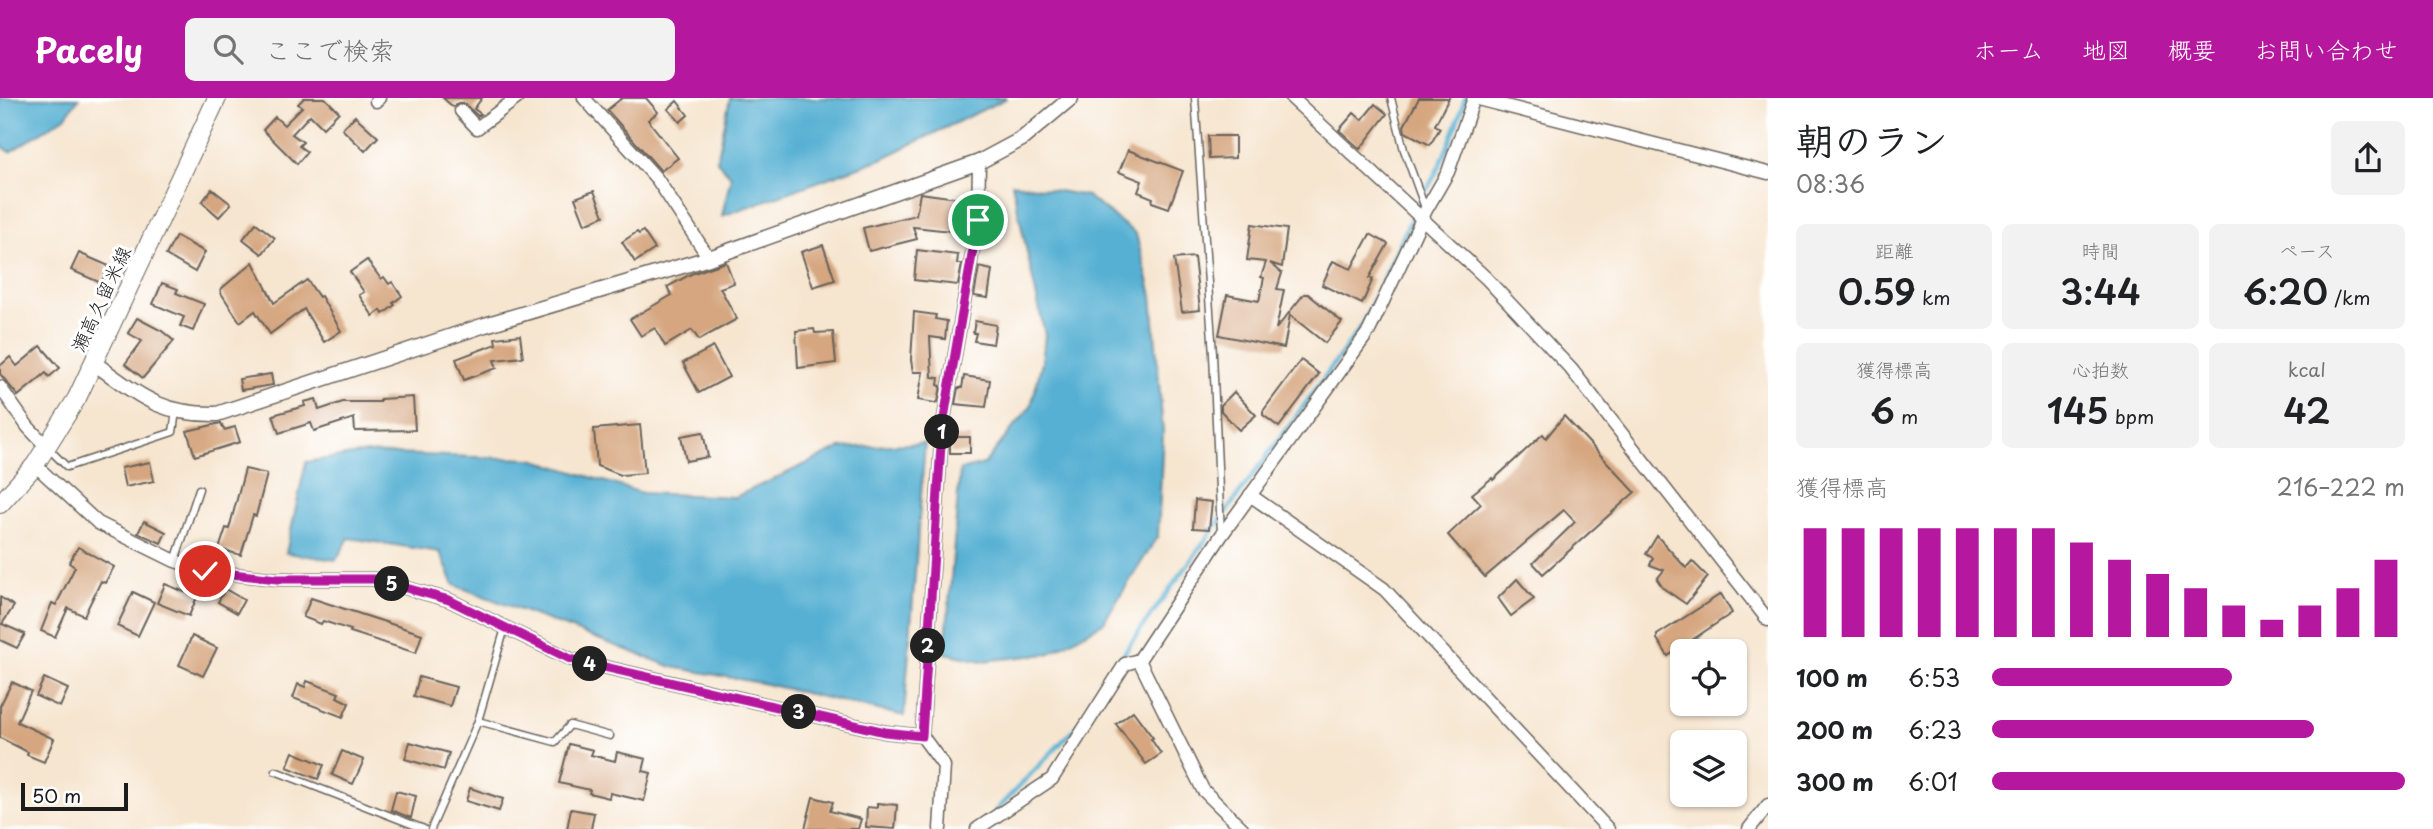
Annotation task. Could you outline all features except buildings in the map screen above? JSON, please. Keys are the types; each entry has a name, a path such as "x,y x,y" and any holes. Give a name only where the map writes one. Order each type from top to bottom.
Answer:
{"main road":[{"name":"瀬高久留米線","path":"0,504 35,465 77,398 217,98"}],"street":[{"path":"461,111 477,128 517,98"},
{"path":"584,98 657,179 709,258"},
{"path":"94,363 153,404 176,411 217,414 485,325 709,258 979,162 1022,139 1071,98"},
{"path":"1292,98 1424,214 1571,369 1768,620"},
{"path":"977,829 1052,779 1125,664 1139,660 1221,536 1369,331 1424,214 1448,172 1474,98 1768,173"},
{"path":"940,829 944,765 922,736 942,430 978,220 979,162"},
{"path":"0,387 28,427 47,447"},
{"path":"35,465 98,523 175,561 205,571 277,579 374,579 449,600 570,659 885,732 922,736"},
{"path":"1250,495 1384,589 1608,829"},
{"path":"1139,660 1203,790 1243,829"},
{"path":"1749,829 1768,805"}],"lane":[{"path":"1195,98 1213,354 1221,536"},
{"path":"1391,98 1424,214"},
{"path":"47,447 67,467 173,432 176,411"},
{"path":"175,561 199,489"},
{"path":"432,829 478,721 505,628"},
{"path":"478,721 555,743 570,726 610,736"},
{"path":"275,771 425,829"}],"water":[{"path":"0,98 79,98 65,117 10,152 0,144"},
{"path":"730,98 1007,98 881,159 722,216 731,176 717,161"},
{"path":"1012,183 1087,196 1136,234 1152,295 1163,432 1158,536 1103,623 1048,654 982,661 945,653 960,470 984,464 1031,406 1042,362 1045,335"},
{"path":"925,443 904,716 766,684 672,667 454,585 440,552 349,538 336,560 286,553 306,462 366,453 532,459 642,493 735,497 840,448"}],"waterway":[{"path":"995,811 1081,722 1130,644 1363,324 1418,204 1445,153 1465,98"}],"route":[{"path":"205,571 277,579 374,579 449,600 570,659 885,732 922,736 942,430 978,220"}]}
